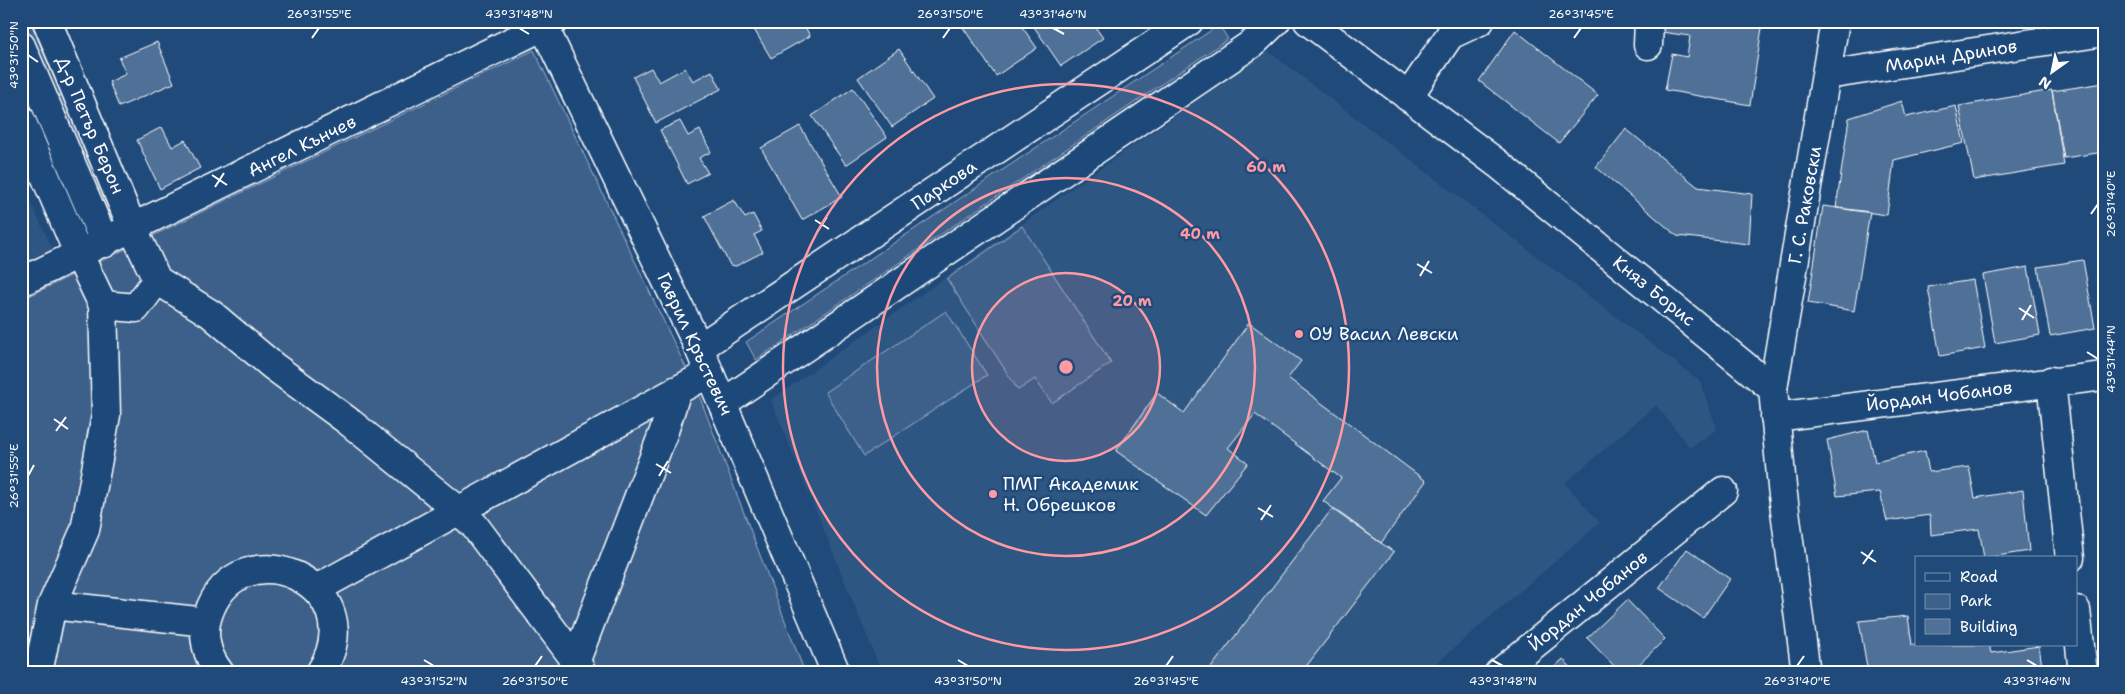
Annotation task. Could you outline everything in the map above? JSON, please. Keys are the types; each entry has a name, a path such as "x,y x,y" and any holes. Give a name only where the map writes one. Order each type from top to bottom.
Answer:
{"street":[{"name":"Д-р Петър Берон","path":"47,21 133,229 157,280"},
{"name":"Паркова","path":"699,348 1189,21"},
{"path":"723,404 1253,43 1276,21"},
{"name":"Княз Борис","path":"1308,21 1498,164 1773,388"},
{"path":"1408,97 1450,35 1480,21"},
{"name":"Г. С. Раковски","path":"1773,388 1827,75 1834,21"},
{"name":"Ангел Кънчев","path":"21,282 133,229 546,23"},
{"name":"Гаврил Кръстевич","path":"546,23 699,348 836,673"},
{"name":"Марин Дринов","path":"1827,75 2104,32"},
{"path":"21,46 104,242"},
{"path":"21,120 79,255 103,305 106,416 85,530 52,605 38,673"},
{"path":"103,305 136,308 157,280 212,314 272,366 348,421 474,525 576,669"},
{"path":"316,588 709,373"},
{"name":"Йордан Чобанов","path":"1775,416 2104,376"},
{"path":"2051,382 2070,556"},
{"path":"1773,388 1806,673"},
{"path":"576,669 664,431 676,390"},
{"name":"Йордан Чобанов","path":"1500,673 1723,491"},
{"path":"333,623 358,565"},
{"path":"220,673 212,664 206,644 206,622 212,603 224,587 241,575 260,569 280,570 300,576 316,588 327,604 333,623 333,642 328,660 320,673"},
{"path":"52,605 206,622"},
{"path":"2078,628 2083,673"}],"shaded area":[{"name":"ОУ Васил Левски","path":"1268,51 1700,381 1717,429 1690,448 1656,405 1565,483 1600,523 1425,673 882,673 771,400"},
{"path":"21,182 56,256 21,272"}],"green space":[{"path":"21,21 30,21 117,224 83,238 21,96"},
{"path":"1219,25 1228,39 756,360 746,342"},
{"path":"534,50 699,395 805,673 21,673 21,300"},
{"path":"1022,226 1111,363 1052,403 1035,379 1018,390 947,279"},
{"path":"946,311 987,375 864,456 825,392"}],"building":[{"path":"749,21 802,21 810,36 771,58"},
{"path":"969,21 1018,21 1037,48 996,76 962,26"},
{"path":"1030,21 1091,21 1103,38 1061,66"},
{"path":"1663,21 1763,21 1750,105 1665,90 1672,54 1687,57 1690,36 1661,32"},
{"path":"1515,30 1598,95 1559,143 1479,81"},
{"path":"157,42 174,83 119,107 109,82 126,74 119,58"},
{"path":"899,49 933,99 892,127 858,78"},
{"path":"651,68 659,82 685,68 693,81 712,71 721,89 656,123 633,77"},
{"path":"2104,83 2104,152 2064,158 2052,91"},
{"path":"853,88 887,137 846,165 812,116"},
{"path":"2052,90 2064,165 1974,180 1959,106"},
{"path":"1902,101 1906,117 1956,106 1964,143 1894,160 1887,215 1836,208 1849,118"},
{"path":"680,121 688,136 700,130 711,152 699,158 708,173 687,184 660,130"},
{"path":"800,126 842,197 802,220 761,148"},
{"path":"162,127 172,147 185,140 200,168 160,189 137,140"},
{"path":"1626,129 1698,187 1752,194 1749,244 1677,236 1596,167"},
{"path":"734,200 745,218 753,214 762,231 754,235 763,252 736,266 730,265 704,216"},
{"path":"1823,206 1870,212 1854,311 1808,303"},
{"path":"2083,260 2095,328 2050,336 2038,267"},
{"path":"2028,267 2040,335 1995,343 1983,275"},
{"path":"1973,280 1985,348 1940,356 1928,287"},
{"path":"1249,323 1301,361 1288,378 1426,481 1381,543 1323,501 1341,478 1255,414 1228,448 1248,463 1206,515 1116,451 1157,393 1184,413"},
{"path":"1868,430 1875,462 1925,451 1929,472 1969,467 1975,498 2023,490 2029,551 1984,556 1979,529 1931,535 1930,515 1887,521 1880,492 1837,496 1827,440"},
{"path":"1332,509 1394,552 1301,673 1207,673"},
{"path":"1687,549 1730,579 1703,618 1659,588"},
{"path":"1627,600 1665,639 1630,673 1621,673 1587,638"},
{"path":"1908,616 1912,645 1915,646 1989,646 1991,653 2039,646 2043,673 1868,673 1859,621"},
{"path":"1563,659 1576,673 1548,673"}],"place":[{"name":"ОУ Васил Левски","path":"1299,334"},
{"name":"ПМГ Академик Н. Обрешков","path":"993,494"}]}
